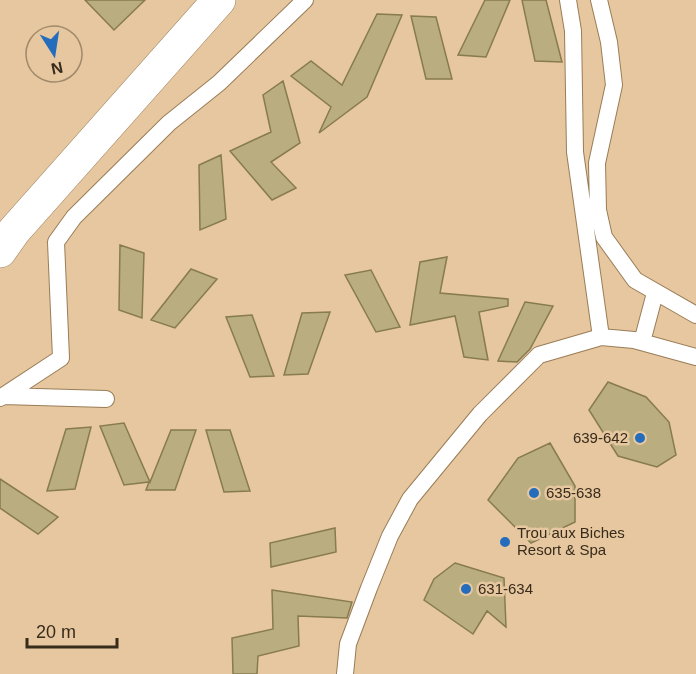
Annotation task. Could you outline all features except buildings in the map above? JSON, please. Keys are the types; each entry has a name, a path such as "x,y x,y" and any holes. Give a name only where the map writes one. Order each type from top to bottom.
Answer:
{"main road":[{"path":"0,251 14,231 219,0"}],"lane":[{"path":"1,397 61,358 56,242 74,217 169,123 219,83 305,0"},
{"path":"568,0 573,31 575,152 601,337"},
{"path":"605,2 614,85 597,163 598,210 604,237 635,280 696,315"},
{"path":"642,342 655,293"},
{"path":"345,674 348,644 390,536 410,499 480,414 539,355 601,337 642,342 696,357"},
{"path":"1,397 106,399"}],"place":[{"name":"639-642","path":"640,438"},
{"name":"635-638","path":"534,493"},
{"name":"Trou aux Biches Resort & Spa","path":"505,542"},
{"name":"631-634","path":"466,589"}]}
